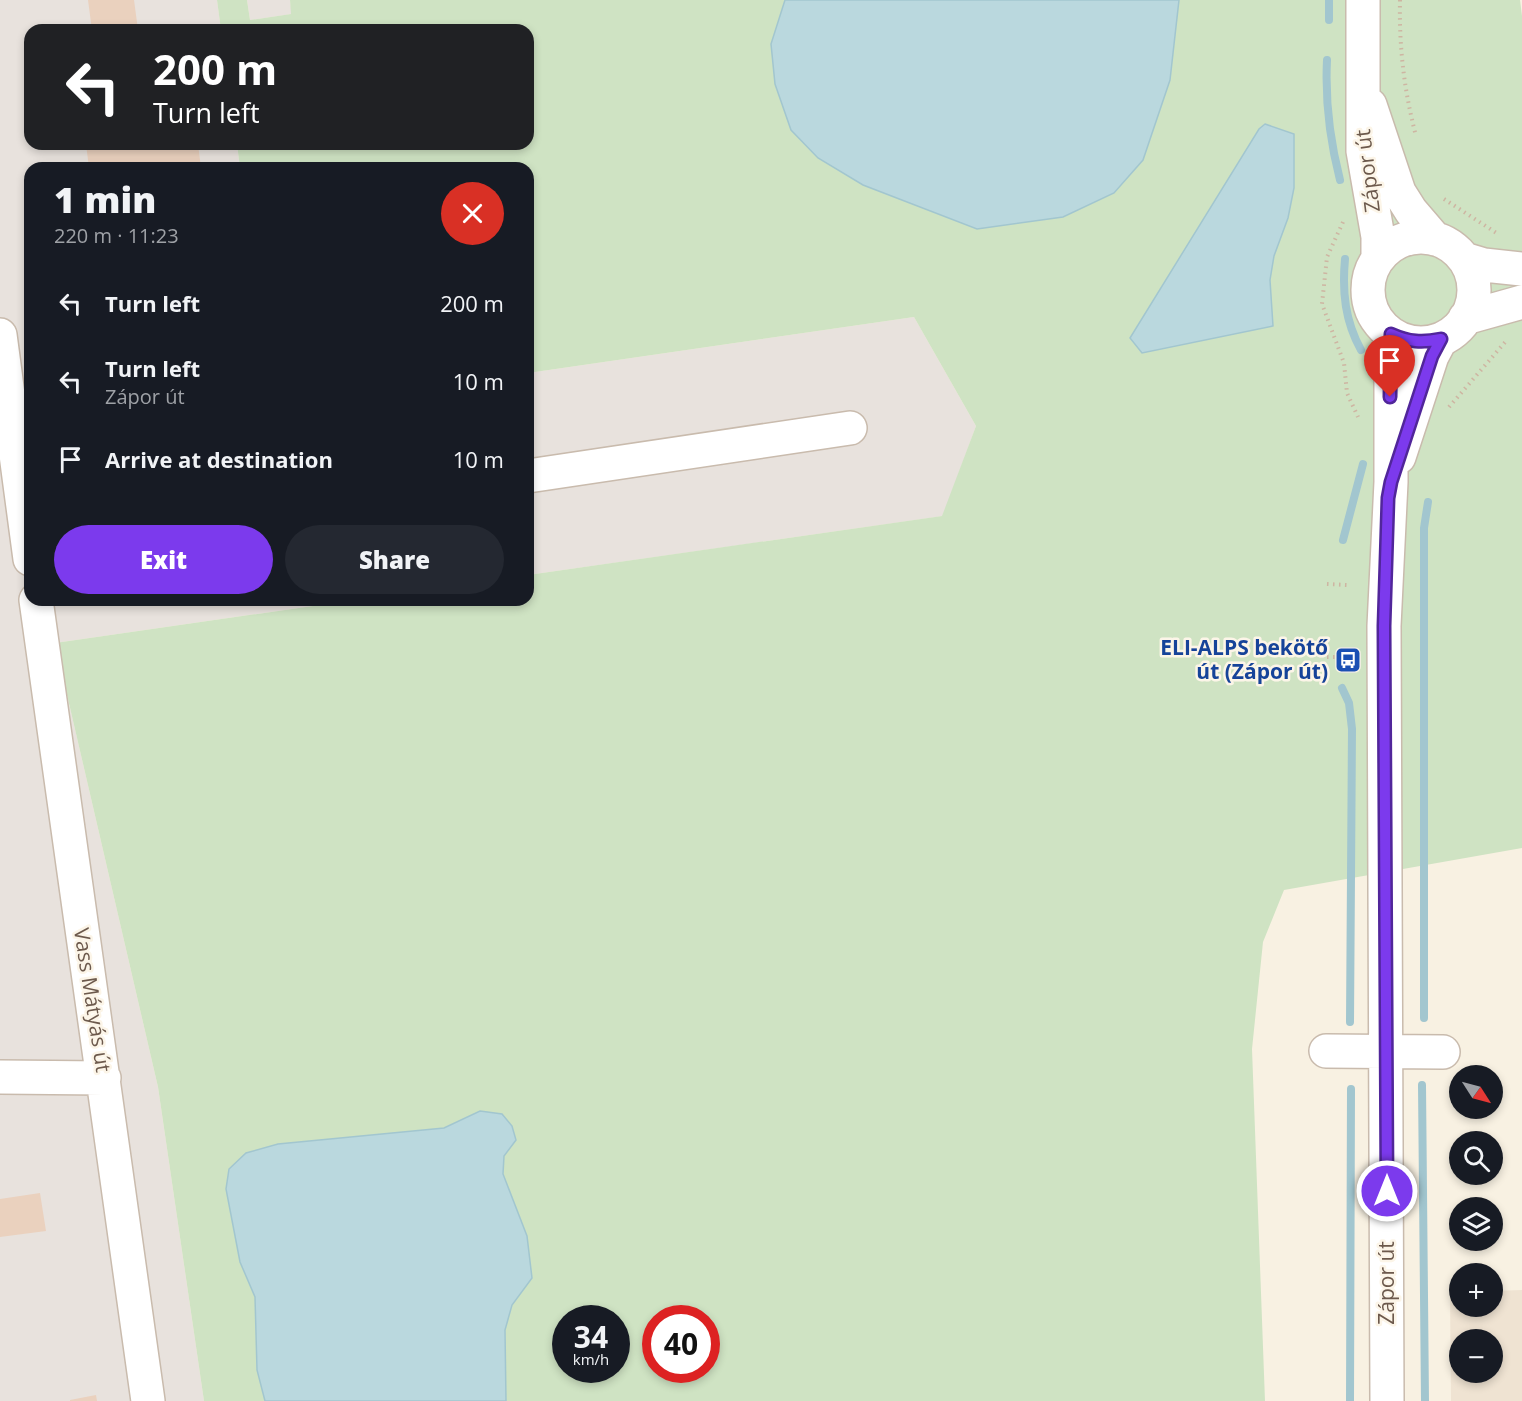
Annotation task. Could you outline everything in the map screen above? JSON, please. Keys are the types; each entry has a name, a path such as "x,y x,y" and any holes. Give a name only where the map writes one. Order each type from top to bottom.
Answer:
{"street":[{"name":"Zápor út","path":"1363,0 1363,151 1378,237 1378,258"},
{"name":"Zápor út","path":"1362,84 1384,140 1400,192 1411,211 1436,239"},
{"path":"1453,328 1472,304 1474,288 1471,273 1464,259 1451,246 1436,239 1419,236 1404,239 1389,247 1378,258 1370,274 1367,291 1371,308 1379,323 1391,334 1407,341 1424,343 1453,328 1517,317"},
{"path":"1464,259 1484,265 1522,269"},
{"name":"Zápor út","path":"1391,482 1432,356 1453,328"},
{"name":"Zápor út","path":"1386,1401 1388,1051 1384,626 1391,482 1391,334"},
{"path":"0,335 24,514"},
{"path":"534,475 850,428"},
{"name":"Vass Mátyás út","path":"37,606 68,845 104,1078 148,1401"},
{"path":"1326,1052 1443,1052"},
{"path":"0,1077 104,1078"}],"path":[{"path":"1400,0 1399,35 1404,88 1418,144"},
{"path":"1438,195 1504,238"},
{"path":"1345,217 1327,257 1323,304 1345,371"},
{"path":"1445,413 1517,317"},
{"path":"1327,584 1347,585"},
{"path":"1327,657 1348,657"}],"shaded area":[{"path":"0,0 217,0 220,24 24,24 24,150 238,150 239,162 24,162 24,606 312,606 55,643 158,1087 204,1401 0,1401"},
{"path":"247,0 290,0 292,14 250,20"},
{"path":"914,317 976,426 943,516 534,574 534,372"},
{"path":"1522,1290 1522,1401 1451,1401 1451,1383 1503,1383 1503,1329 1450,1329 1450,1317 1503,1317 1503,1291"}],"green space":[{"path":"217,0 247,0 250,20 291,14 290,0 785,0 784,2 1170,80 1179,0 1520,0 1522,16 1522,848 1284,890 1263,942 1252,1049 1265,1401 506,1401 505,1330 512,1305 531,1278 527,1236 503,1174 504,1156 516,1140 512,1126 502,1114 480,1111 444,1128 278,1144 230,1169 226,1189 240,1262 255,1297 257,1370 265,1401 204,1401 158,1087 55,643 312,606 534,606 534,574 942,516 976,426 914,317 534,372 534,162 239,162 238,150 534,150 534,24 220,24"}],"water":[{"path":"785,0 1179,0 1170,80 1143,160 1114,193 1063,217 977,229 863,185 818,158 791,130 775,84 771,44"},
{"path":"1265,124 1294,134 1294,188 1288,218 1274,256 1270,280 1273,326 1142,353 1130,338 1259,129"},
{"path":"480,1111 502,1114 512,1126 516,1140 504,1156 503,1174 527,1236 532,1278 512,1305 505,1330 506,1401 265,1401 257,1370 255,1297 240,1262 226,1189 229,1169 246,1153 278,1144 444,1128"}],"building":[{"path":"88,0 134,0 137,24 91,24"},
{"path":"87,150 199,150 200,162 88,162"},
{"path":"40,1193 46,1231 0,1237 0,1199"},
{"path":"96,1395 97,1401 70,1401 70,1400"}],"waterway":[{"path":"1329,0 1329,20"},
{"path":"1327,60 1329,121 1340,180"},
{"path":"1345,259 1346,306 1351,328 1361,350"},
{"path":"1343,540 1363,464"},
{"path":"1424,1018 1424,528 1428,502"},
{"path":"1342,688 1349,703 1352,729 1350,1022"},
{"path":"1422,1085 1425,1401"},
{"path":"1350,1401 1351,1089"}],"place":[{"name":"ELI-ALPS bekötő út (Zápor út)","path":"1348,660"}],"route":[{"path":"1387,1191 1384,626 1388,498 1391,482 1432,356 1441,339 1424,343 1407,341 1391,334 1390,397"}]}
